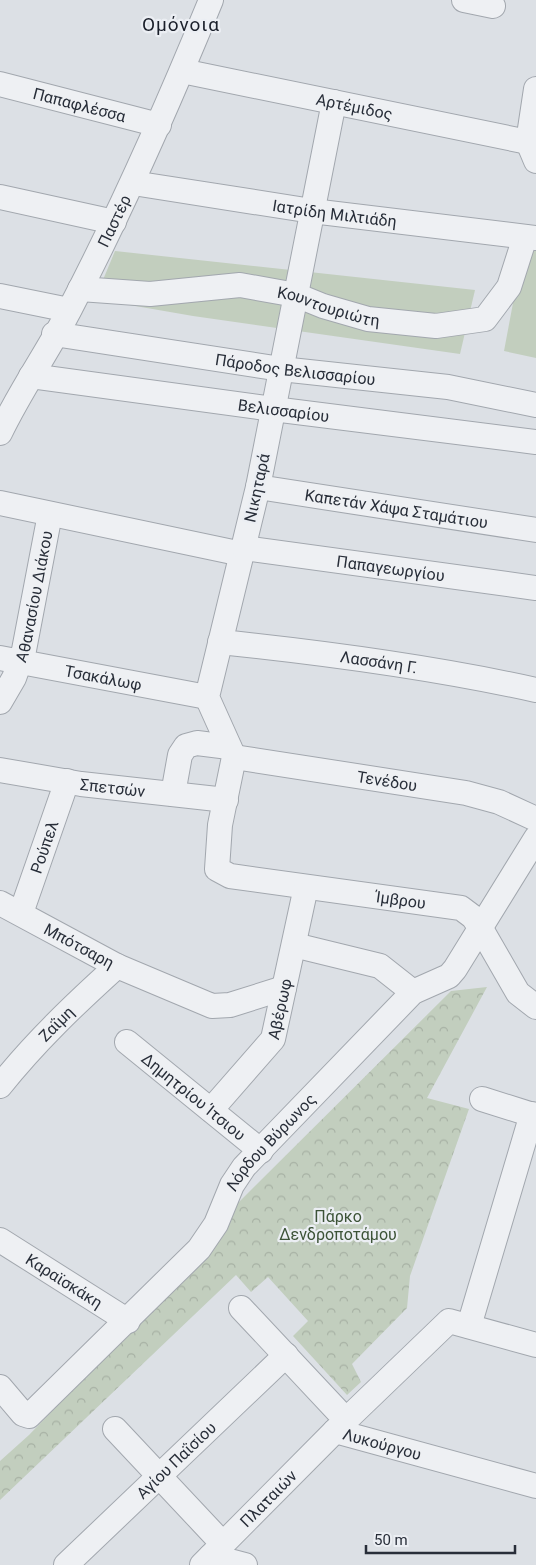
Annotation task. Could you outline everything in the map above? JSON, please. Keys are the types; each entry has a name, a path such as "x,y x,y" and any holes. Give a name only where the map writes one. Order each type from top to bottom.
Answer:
{"street":[{"name":"Παστέρ","path":"1,430 69,310 114,222 159,125 211,0"},
{"path":"464,0 492,6"},
{"name":"Αρτέμιδος","path":"182,71 334,102 532,151"},
{"name":"Παπαφλέσσα","path":"0,84 159,125"},
{"path":"532,151 536,89"},
{"name":"Νικηταρά","path":"207,697 258,487 334,102"},
{"name":"Ιατρίδη Μιλτιάδη","path":"132,184 312,210 531,238"},
{"path":"0,197 114,222"},
{"name":"Κουντουριώτη","path":"80,289 150,294 240,285 296,294 323,306 368,319 436,326 485,319 509,287 531,238"},
{"path":"0,296 69,310"},
{"name":"Πάροδος Βελισσαρίου","path":"54,334 281,369 448,388 536,405"},
{"name":"Βελισσαρίου","path":"31,376 536,442"},
{"name":"Καπετάν Χάψα Σταμάτιου","path":"258,487 536,530"},
{"name":"Παπαγεωργίου","path":"0,503 243,551 536,588"},
{"name":"Αθανασίου Διάκου","path":"0,702 50,514"},
{"name":"Λασσάνη Γ.","path":"220,642 344,656 452,673 536,690"},
{"name":"Τσακάλωφ","path":"10,660 207,697"},
{"path":"207,697 231,752 226,800"},
{"name":"Τενέδου","path":"173,794 180,755 186,746 197,743 231,752 466,793 499,802 536,819"},
{"name":"Σπετσών","path":"0,770 67,781 226,800"},
{"name":"Ρούπελ","path":"6,909 67,781"},
{"name":"Ίμβρου","path":"226,800 220,824 217,869 230,876 455,906 467,912 480,927 518,993 536,1006"},
{"name":"Λόρδου Βύρωνος","path":"0,1387 23,1414 29,1416 128,1321 199,1249 216,1224 235,1179 261,1150 413,992 449,976 536,838"},
{"name":"Αβέρωφ","path":"211,1110 273,1039 306,887"},
{"name":"Μπότσαρη","path":"6,909 117,966 212,1006 230,1005 284,988"},
{"path":"294,945 380,966 413,992"},
{"name":"Ζαΐμη","path":"0,1086 22,1059 76,1003 117,966"},
{"name":"Δημητρίου Ίτσιου","path":"127,1042 261,1150"},
{"path":"482,1099 534,1115 459,1324 536,1345"},
{"name":"Καραϊσκάκη","path":"0,1240 128,1321"},
{"name":"Λυκούργου","path":"241,1308 286,1355 341,1425 536,1486"},
{"name":"Πλαταιών","path":"212,1555 341,1425 459,1324"},
{"name":"Αγίου Παΐσίου","path":"66,1565 286,1355"},
{"path":"115,1429 159,1476 212,1555 245,1565"}],"green space":[{"path":"523,250 536,250 536,358 504,351"},
{"path":"115,251 475,290 460,354 193,316 95,299"},
{"name":"Πάρκο Δενδροποτάμου","path":"487,987 427,1098 469,1109 410,1276 407,1308 352,1364 361,1382 347,1395 293,1336 308,1321 268,1277 251,1292 236,1275 0,1500 0,1461 29,1435 135,1325 236,1205 451,991"}],"district":[{"name":"Ομόνοια","path":"181,24"}]}
